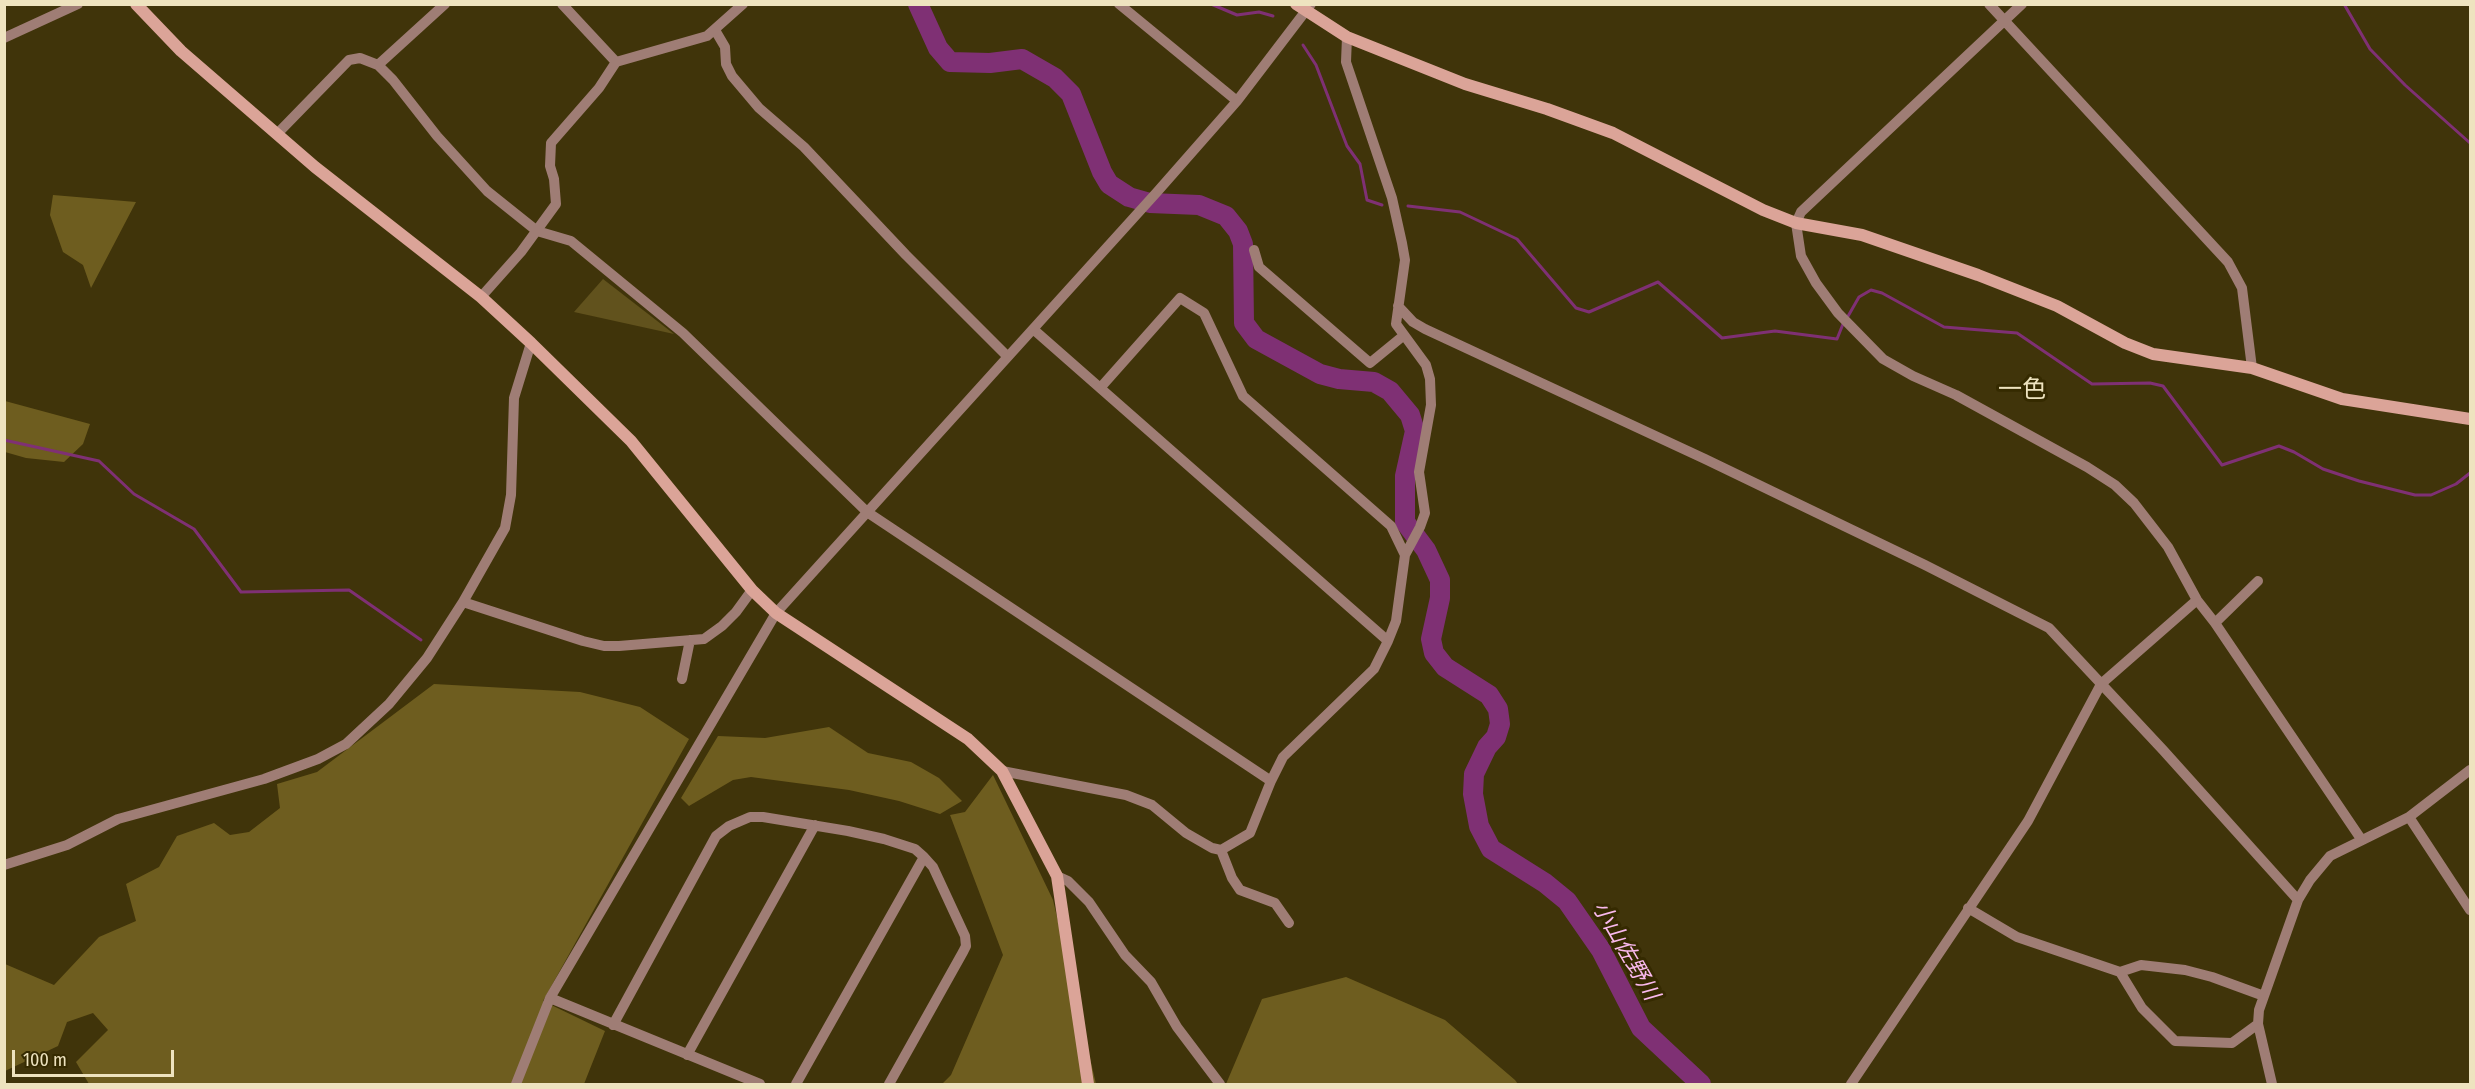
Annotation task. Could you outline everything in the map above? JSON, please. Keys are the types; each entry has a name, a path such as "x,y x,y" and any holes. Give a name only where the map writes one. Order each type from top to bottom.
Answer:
{"street":[{"path":"4,38 78,4"},
{"path":"136,4 181,51 315,167 481,297 531,343 631,441 752,590 776,613 968,739 1002,771 1057,876 1088,1084"},
{"path":"378,65 445,4"},
{"path":"562,4 616,62"},
{"path":"481,297 537,231 556,204 554,179 550,166 551,143 599,88 616,62 707,36 744,4"},
{"path":"1119,4 1237,100"},
{"path":"1989,4 2228,262 2242,288 2252,368"},
{"path":"2022,4 1801,212 1796,223 1801,256 1816,283 1838,313 1883,359 1956,395 2115,485 2134,503 2168,547 2197,600 2215,623 2361,839"},
{"path":"516,1084 550,998 776,613 1157,192 1237,100 1304,7 1347,37 1465,84 1547,109 1613,133 1763,210 1796,223 1862,236 1978,275 2057,306 2125,343 2153,354 2252,368 2342,399 2470,419"},
{"path":"715,30 725,47 726,64 732,76 759,108 804,147 906,255 1007,356"},
{"path":"1002,771 1126,795 1152,805 1186,833 1212,848 1221,850 1250,833 1283,757 1374,669 1388,641 1396,621 1407,552 1425,513 1424,493 1419,472 1431,405 1430,380 1426,365 1396,324 1405,260 1389,187 1346,62 1347,37"},
{"path":"277,134 349,60 360,58 378,65 488,191 537,231 571,241 683,333 867,513 1271,781"},
{"path":"1254,250 1259,267 1370,363 1403,336"},
{"path":"1101,387 1180,298 1204,313 1243,396 1390,526 1407,552"},
{"path":"1398,306 1413,322 1425,329 1705,459 1925,565 2049,628 2298,900"},
{"path":"1033,329 1388,641"},
{"path":"4,865 67,845 118,819 264,779 318,759 346,744 389,704 413,676 463,602 505,528 511,495 514,398 531,343"},
{"path":"2215,623 2258,581"},
{"path":"463,602 604,646 704,639 736,612 752,590"},
{"path":"1851,1084 2028,821 2101,684 2197,600"},
{"path":"682,680 690,640"},
{"path":"2272,1084 2258,1024 2259,1010 2298,900 2318,868 2330,856 2409,817 2470,770"},
{"path":"613,1025 716,836 729,826 750,817 774,818 884,839 915,849 933,867 965,936 966,946 889,1084"},
{"path":"2409,817 2470,910"},
{"path":"687,1055 815,825"},
{"path":"1221,850 1232,878 1240,890 1275,903 1289,923"},
{"path":"796,1084 924,857"},
{"path":"1057,876 1068,881 1089,902 1125,955 1152,982 1177,1028 1220,1084"},
{"path":"1968,908 2017,937 2120,972 2141,965 2186,970 2264,996"},
{"path":"2120,972 2142,1008 2175,1041 2232,1043 2258,1024"},
{"path":"550,998 759,1084"}],"shaded area":[{"path":"53,195 136,202 91,288 83,265 63,252 50,215"},
{"path":"603,279 674,334 574,312"},
{"path":"5,401 90,424 83,444 64,462 26,458 5,452"},
{"path":"434,684 580,692 640,707 689,739 543,1001 605,1031 584,1084 89,1084 76,1062 108,1030 93,1013 67,1022 58,1046 5,1071 5,964 54,985 99,937 136,921 126,884 159,867 177,836 214,823 230,835 249,832 280,808 277,784 317,772"},
{"path":"829,727 868,753 911,762 939,778 962,801 940,814 899,801 849,790 751,777 733,780 689,806 681,798 718,736 765,738"},
{"path":"993,775 1053,900 1096,1084 942,1084 951,1075 1003,955 950,815 965,812"},
{"path":"1346,977 1445,1020 1518,1084 1226,1084 1262,999"}],"waterway":[{"name":"小山佐野川","path":"918,4 938,48 950,62 990,63 1022,59 1055,78 1071,94 1109,184 1129,197 1150,203 1199,205 1226,216 1238,231 1243,244 1244,323 1256,339 1320,374 1339,379 1374,382 1390,391 1410,415 1415,431 1405,476 1405,522 1426,550 1440,580 1440,598 1431,639 1434,653 1445,667 1489,695 1498,709 1500,724 1496,737 1487,747 1474,774 1473,794 1479,826 1491,849 1545,883 1567,901 1601,950 1641,1028 1701,1084"},
{"path":"1211,4 1237,15 1259,12 1273,16"},
{"path":"2344,4 2370,49 2405,85 2470,143"},
{"path":"1303,45 1316,65 1347,146 1360,164 1367,200 1382,205"},
{"path":"1408,206 1460,212 1517,239 1576,308 1589,312 1658,282 1722,338 1775,331 1837,339 1843,324"},
{"path":"1847,318 1859,297 1871,290 1882,293 1944,327 2017,333 2092,384 2150,383 2163,386 2222,465 2279,446 2323,469 2415,495 2431,495 2456,484 2470,473"},
{"path":"4,440 99,461 134,494 194,529 241,592 349,590 421,640"}],"district":[{"name":"一色","path":"2022,390"}]}
